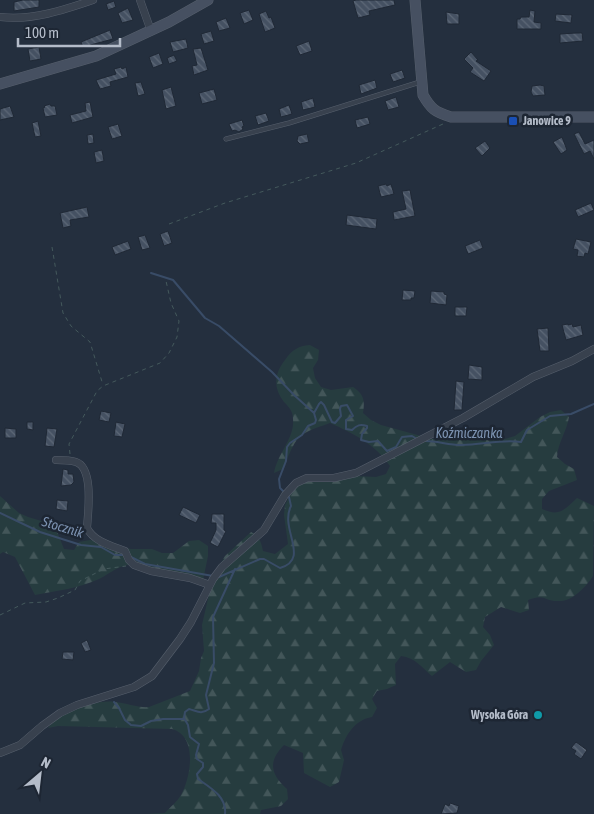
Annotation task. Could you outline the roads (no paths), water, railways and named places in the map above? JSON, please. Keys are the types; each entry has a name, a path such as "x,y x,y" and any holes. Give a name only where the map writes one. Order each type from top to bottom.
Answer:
{"street":[{"path":"0,17 15,19 93,0"},
{"path":"140,0 151,31"},
{"path":"0,84 96,56 151,31 208,0"},
{"path":"415,0 423,95 429,107 450,117 594,117"},
{"path":"0,753 20,745 50,719 60,713 77,705 134,687 152,676 188,628 210,585 230,558 264,530 285,495 296,483 307,478 334,478 356,473 463,418 517,386 594,349"},
{"path":"56,460 78,462 84,468 88,477 87,528 99,541 125,551 129,560 134,565 151,571 190,578 210,585"}],"lane":[{"path":"226,139 288,124 422,82"}],"waterway":[{"path":"151,273 173,280 205,318 219,326 272,372 314,413"},
{"name":"Koźmiczanka","path":"283,491 280,488 279,479 286,461 287,447 302,435 308,426 315,423 314,413 321,402 332,422 335,423 341,416 341,406 347,405 353,416 346,420 346,429 352,430 360,425 367,426 361,440 369,442 378,441 387,451 396,447 402,437 412,436 417,439"},
{"name":"Koźmiczanka","path":"426,441 461,445 506,441 521,442 527,430 550,416 571,414 594,404"},
{"name":"Koźmiczanka","path":"219,577 260,559 264,559 280,568 289,564 293,558 294,550 288,515 291,506 289,497"},
{"name":"Stocznik","path":"0,513 40,532 81,545 101,547 115,555 123,555"},
{"name":"Stocznik","path":"131,557 145,564 213,576"},
{"name":"Koźmiczanka","path":"225,814 221,798 198,779 197,774 203,767 203,763 197,759 196,755 199,744 190,737 188,725 184,718 185,712 189,709 201,712 209,709 206,695 214,663 213,617 235,569"},
{"path":"114,702 125,720 131,725 141,726 151,721 163,719 184,719"}],"place":[{"name":"Janowice 9","path":"513,121"},
{"name":"Wysoka Góra","path":"538,715"}]}
